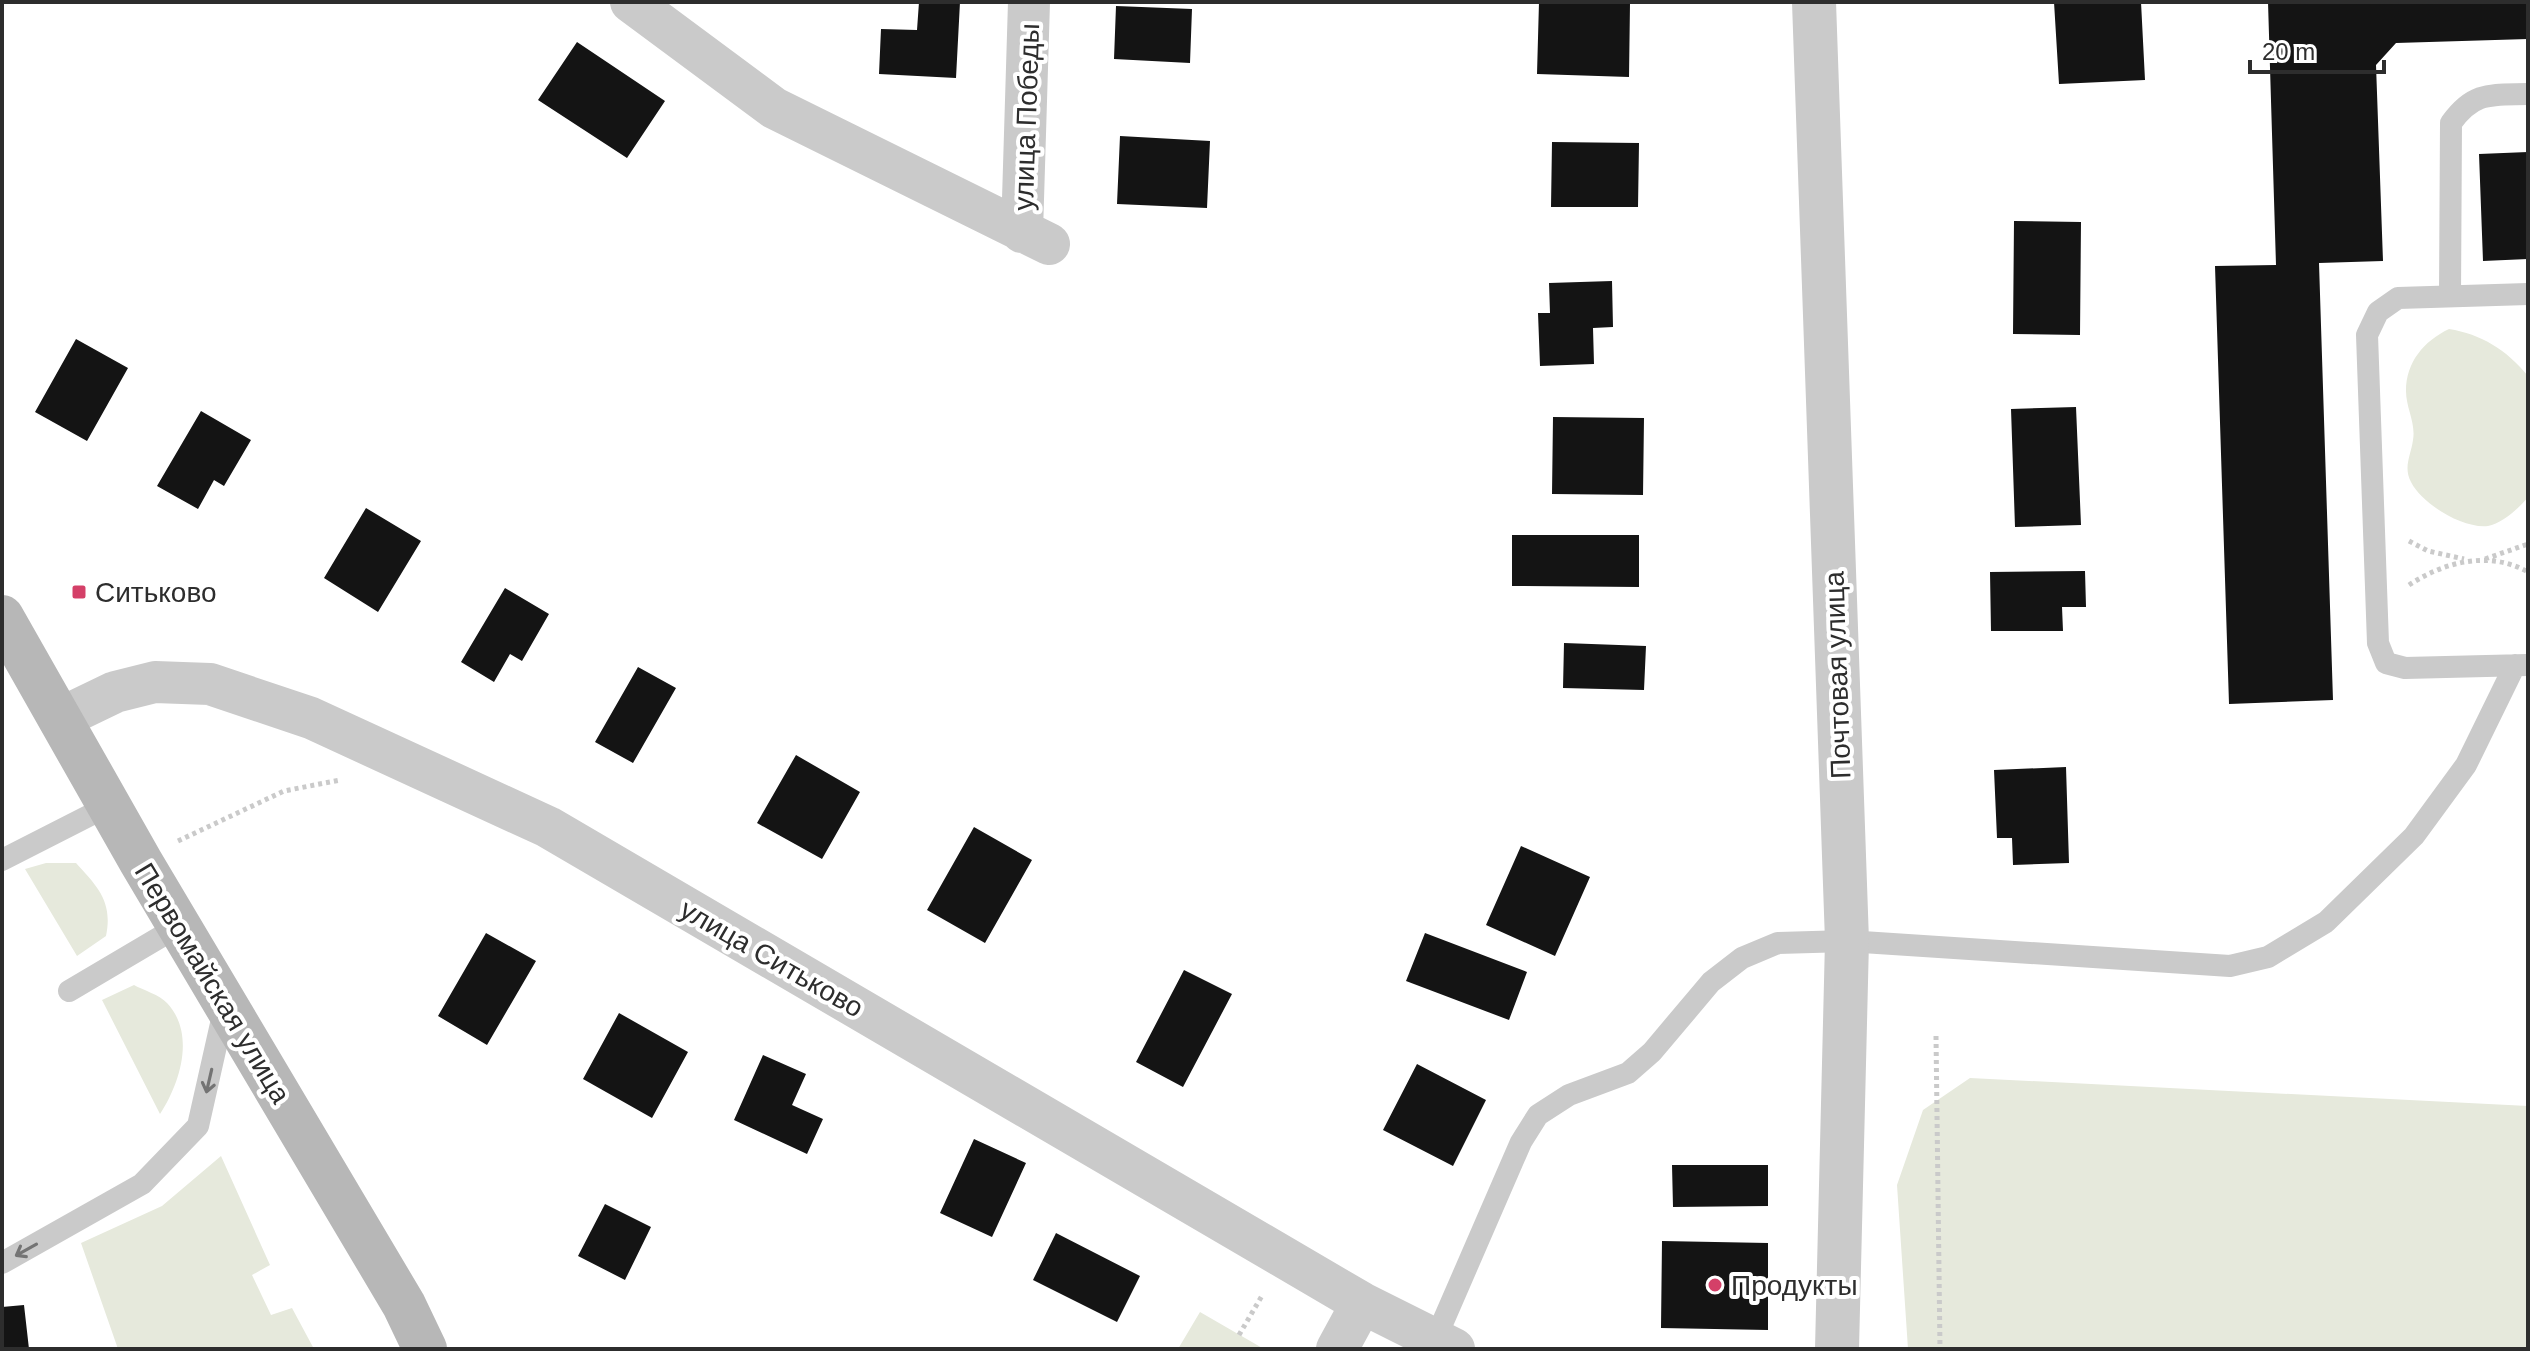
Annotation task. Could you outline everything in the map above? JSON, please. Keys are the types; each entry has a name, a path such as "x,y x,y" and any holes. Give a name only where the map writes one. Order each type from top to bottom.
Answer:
{"main road":[{"name":"Первомайская улица","path":"2,617 108,806 404,1305 425,1349"}],"street":[{"name":"улица Победы","path":"631,2 774,108 1036,238 1029,2"},
{"name":"Почтовая улица","path":"1814,2 1847,941 1837,1349"},
{"name":"улица Ситьково","path":"59,719 115,692 155,682 210,684 311,718 548,827 1362,1303 1444,1344"},
{"path":"1337,1349 1362,1303"}],"lane":[{"path":"2450,296 2451,123 2463,107 2483,95 2528,94"},
{"path":"2521,665 2405,668 2386,663 2378,643 2377,627 2367,335 2378,312 2398,298 2528,294"},
{"path":"1444,1344 1521,1142 1538,1115 1569,1095 1628,1073 1652,1052 1711,982 1742,958 1778,943 1847,941 2230,966 2268,957 2326,922 2414,836 2466,765 2521,665"},
{"path":"2,860 108,806"},
{"path":"69,991 179,926"},
{"path":"2,1263 142,1184 198,1126 226,1005"}],"path":[{"path":"2373,503 2406,540 2452,559 2500,562 2528,572"},
{"path":"2377,627 2407,586 2452,563 2499,557 2528,544"},
{"path":"176,842 284,791 346,779"},
{"path":"1936,1036 1940,1349"}],"shaded area":[{"path":"2449,329 2493,345 2528,376 2528,497 2505,518 2488,526 2467,523 2444,513 2416,490 2408,471 2414,434 2406,397 2409,371 2424,346"},
{"path":"46,863 76,863 97,888 105,904 106,936 77,956 25,869"},
{"path":"134,985 167,1003 181,1029 183,1044 179,1073 160,1114 102,1000"},
{"path":"1970,1078 2528,1106 2528,1349 1908,1349 1897,1185 1923,1110"},
{"path":"221,1156 270,1265 252,1275 271,1315 292,1308 314,1349 118,1349 81,1243 162,1206"},
{"path":"1200,1312 1264,1349 1178,1349"}],"building":[{"path":"919,2 960,2 956,78 879,74 881,29 917,30"},
{"path":"1539,2 1630,3 1629,77 1537,74"},
{"path":"2054,2 2141,2 2145,80 2059,84"},
{"path":"2268,2 2528,2 2528,39 2396,43 2376,65 2383,261 2319,263 2333,700 2229,704 2215,266 2276,265"},
{"path":"1116,6 1192,9 1190,63 1114,59"},
{"path":"577,42 665,101 627,158 538,100"},
{"path":"1120,136 1210,141 1207,208 1117,204"},
{"path":"1552,142 1639,143 1638,207 1551,207"},
{"path":"2528,152 2528,259 2483,261 2479,154"},
{"path":"2014,221 2081,222 2080,335 2013,334"},
{"path":"1612,281 1613,327 1593,328 1594,364 1540,366 1538,313 1550,313 1549,283"},
{"path":"76,339 128,368 87,441 35,412"},
{"path":"2076,407 2081,525 2015,527 2011,409"},
{"path":"201,411 251,440 224,486 214,480 198,509 157,486"},
{"path":"1553,417 1644,418 1643,495 1552,494"},
{"path":"366,508 421,541 378,612 324,578"},
{"path":"1512,535 1639,535 1639,587 1512,586"},
{"path":"2085,571 2086,607 2062,607 2063,631 1991,631 1990,572"},
{"path":"505,588 549,614 522,661 510,654 494,682 461,662"},
{"path":"1564,643 1646,646 1644,690 1563,688"},
{"path":"638,667 676,688 633,763 595,742"},
{"path":"796,755 860,792 822,859 757,823"},
{"path":"2066,767 2069,863 2013,865 2012,838 1997,838 1994,770"},
{"path":"974,827 1032,860 985,943 927,910"},
{"path":"1521,846 1590,877 1555,956 1486,925"},
{"path":"486,933 536,961 487,1045 438,1016"},
{"path":"1425,933 1527,972 1509,1020 1406,981"},
{"path":"1184,970 1232,994 1183,1087 1136,1062"},
{"path":"619,1013 688,1052 652,1118 583,1079"},
{"path":"763,1055 806,1074 792,1105 823,1119 807,1154 734,1120"},
{"path":"1417,1064 1486,1100 1453,1166 1383,1130"},
{"path":"974,1139 1026,1163 992,1237 940,1213"},
{"path":"1672,1165 1768,1165 1768,1206 1673,1207"},
{"path":"605,1204 651,1227 625,1280 578,1256"},
{"path":"1056,1233 1140,1276 1117,1322 1033,1280"},
{"name":"Продукты","path":"1662,1241 1768,1243 1768,1330 1661,1328"},
{"path":"24,1305 29,1349 2,1349 2,1307"}],"place":[{"name":"Ситьково","path":"79,592"},
{"name":"Продукты","path":"1715,1285"}]}
